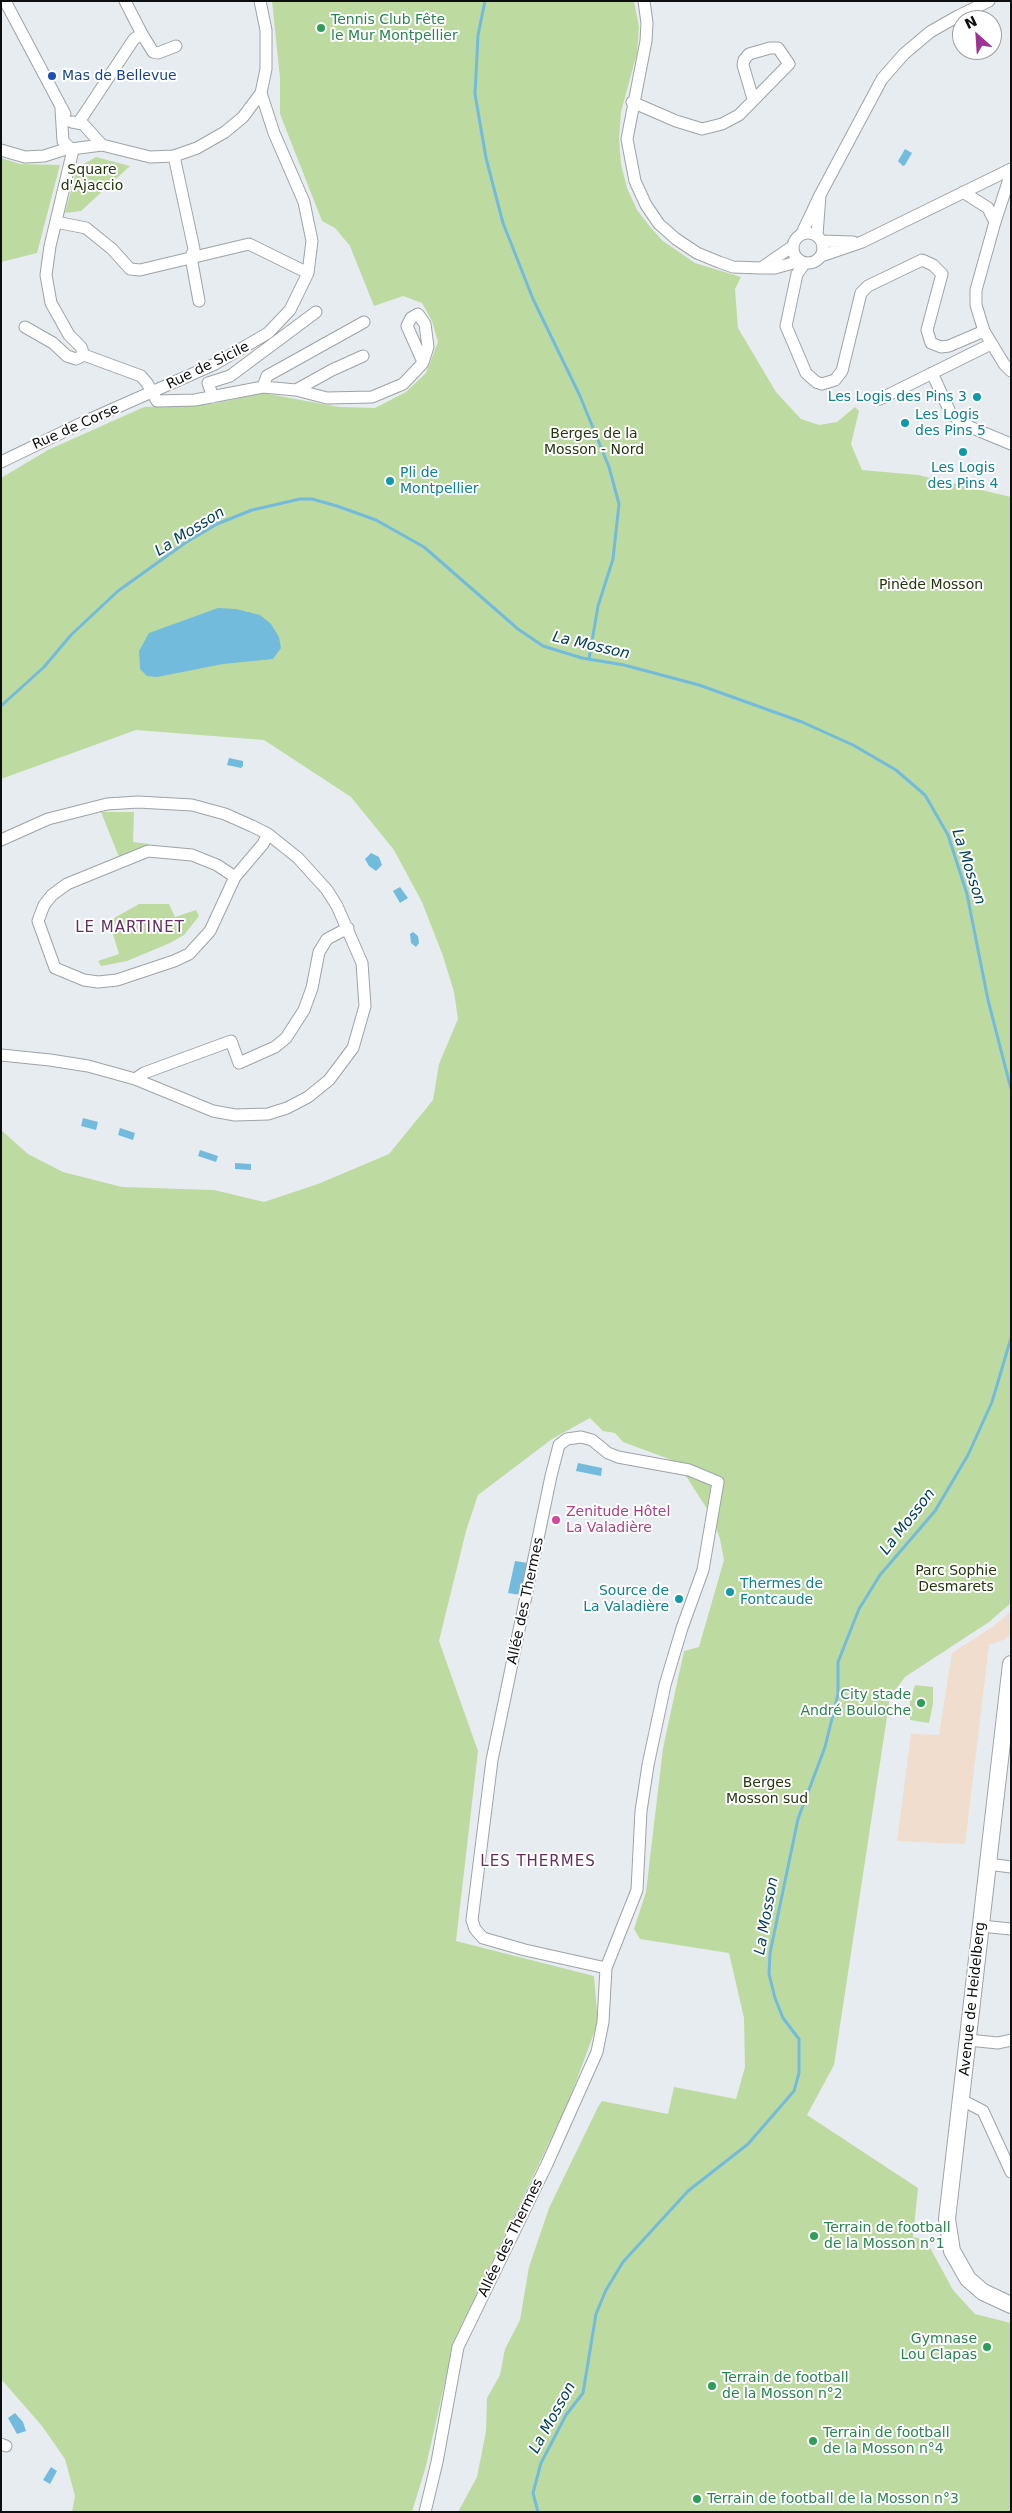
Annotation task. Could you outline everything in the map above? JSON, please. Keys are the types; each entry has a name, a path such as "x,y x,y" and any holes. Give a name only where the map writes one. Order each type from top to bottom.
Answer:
{"street":[{"path":"5,1 61,109 89,131 102,145"},
{"path":"125,1 153,52 158,53 176,46"},
{"path":"1,150 25,157 44,156 75,148 102,145 150,157 174,156 197,148 225,132 243,118 261,93 265,74 266,40 260,1"},
{"path":"644,1 647,23 646,41 632,102 627,139 629,160 646,205 659,224 697,253 733,267 775,268 802,262 814,262 821,256 862,242 1011,169"},
{"path":"802,262 794,254 793,246 796,238 802,233 820,195 882,79 904,54 930,32 989,1"},
{"path":"62,132 67,125 77,122 134,39 142,34"},
{"path":"632,102 676,121 702,129 722,124 739,115 789,64 778,48 770,48 749,54 744,60 743,66 753,99"},
{"name":"Rue de Sicile","path":"25,327 53,343 67,356 76,359 84,355 140,376 147,383 151,392 216,364 268,333 290,310 308,272 312,241 310,222 274,133 261,93"},
{"path":"61,109 63,141 75,148"},
{"path":"84,355 58,319 48,290 48,266 56,222 75,148 89,140 89,131"},
{"path":"174,156 194,249 190,257 199,301"},
{"path":"1011,173 976,290 976,305 984,331 1011,371"},
{"path":"964,192 988,208 995,222"},
{"path":"820,195 820,238 824,249 821,256"},
{"path":"56,222 86,228 112,249 130,270 140,270 249,244 308,272"},
{"path":"802,233 820,238 862,242"},
{"path":"761,268 793,246"},
{"path":"802,262 795,286 787,330 806,373 812,380 822,384 835,380 842,370 861,293 868,286 922,260 933,264 942,274 927,330 929,340 935,345 949,346 984,331"},
{"path":"775,268 784,274 795,286"},
{"path":"214,397 208,383 230,376 316,312"},
{"path":"263,387 267,376 364,322"},
{"path":"880,399 991,344"},
{"path":"296,390 363,356"},
{"path":"151,392 157,401 195,400 263,387 296,390 327,398 372,397 403,384 423,362"},
{"path":"932,373 951,414 970,427 1011,444"},
{"name":"Rue de Corse","path":"1,462 151,392"},
{"path":"1,840 48,819 107,804 138,802 192,805 225,814 268,834 298,858 326,890 348,928 362,963 365,1006 353,1048 344,1063 318,1090 281,1110 254,1116 234,1115 192,1103 136,1079 69,1063 1,1055"},
{"path":"234,877 218,865 192,856 148,851 82,876 52,895 44,906 38,921 54,968 84,980 106,981 131,977 189,954 210,931 234,877 259,849 268,834"},
{"path":"136,1079 144,1073 231,1041 239,1063 280,1043 294,1028 304,1010 316,974 319,952 327,939 348,928"},
{"name":"Allée des Thermes","path":"424,2512 437,2462 458,2347 547,2164 597,2052 603,2022 606,1968 637,1890 641,1811 648,1765 671,1666 682,1628 703,1570 718,1482 701,1473 685,1469 624,1459 608,1453 592,1440 581,1437 567,1439 558,1445 492,1760 472,1920 475,1929 483,1938 525,1950 606,1968"},
{"name":"Avenue de Heidelberg","path":"1010,1667 962,2100 948,2203 952,2251 968,2279 983,2292 1011,2305"},
{"path":"988,1864 1011,1867"},
{"path":"981,1926 1011,1929"},
{"path":"968,2040 998,2043 1011,2040"},
{"path":"962,2100 983,2111 1011,2172"}],"shaded area":[{"path":"1011,1611 1011,1633 1006,1639 989,1645 965,1844 897,1841 911,1734 939,1735 952,1653 994,1626"}],"green space":[{"path":"272,1 634,1 639,27 637,53 621,112 619,139 621,164 627,188 637,210 663,241 695,263 741,277 735,289 738,328 776,392 801,419 819,425 837,422 855,407 859,411 851,444 862,470 918,475 1011,497 1011,1603 989,1622 905,1677 890,1697 834,2065 807,2115 918,2188 913,2237 926,2240 953,2290 975,2314 1011,2323 1011,2512 458,2512 477,2477 486,2431 487,2398 500,2375 505,2349 520,2320 529,2267 549,2208 598,2107 602,2101 668,2114 674,2087 736,2099 745,2067 744,2018 729,1953 640,1939 634,1929 646,1892 663,1748 684,1651 699,1647 724,1560 720,1539 711,1515 684,1473 669,1459 623,1442 615,1433 603,1431 590,1418 552,1439 478,1495 466,1531 439,1641 478,1751 456,1941 594,1976 598,2022 569,2101 454,2342 426,2466 412,2512 72,2512 75,2496 65,2459 42,2426 1,2379 1,1130 28,1154 63,1172 122,1187 214,1190 264,1202 318,1184 389,1154 433,1100 439,1064 458,1019 454,992 443,956 422,902 394,850 351,797 264,740 136,730 1,779 1,478 48,450 144,407 212,404 263,393 339,407 375,408 406,392 426,373 438,342 432,321 422,303 403,296 374,306 350,246 335,228 322,221 280,114 280,78"},
{"name":"Square d'Ajaccio","path":"96,157 130,166 81,211 65,213 77,168"},
{"name":"Square d'Ajaccio","path":"1,158 20,164 60,165 37,253 1,262"},
{"path":"101,812 134,812 133,842 149,844 149,847 119,857"},
{"path":"139,904 169,904 175,917 196,910 199,916 184,935 170,943 127,961 101,966 98,961 119,954 109,921"},
{"name":"City stade André Bouloche","path":"915,1685 933,1687 933,1704 929,1723 910,1720 910,1702"}],"water":[{"path":"905,149 912,153 903,166 898,161"},
{"path":"218,608 236,609 260,615 271,624 279,637 281,648 273,659 223,664 157,677 147,676 140,669 139,651 149,633"},
{"path":"229,758 243,761 243,766 241,768 227,765"},
{"path":"371,853 379,857 382,865 376,871 369,866 365,859"},
{"path":"400,887 408,898 400,903 393,891"},
{"path":"413,932 418,936 419,943 416,947 411,943 410,934"},
{"path":"83,1118 98,1122 96,1130 81,1126"},
{"path":"120,1128 135,1133 133,1140 118,1135"},
{"path":"200,1150 218,1156 216,1162 198,1156"},
{"path":"235,1163 251,1164 251,1170 235,1169"},
{"path":"578,1463 602,1468 601,1476 576,1471"},
{"path":"515,1561 528,1563 521,1595 508,1593"},
{"path":"15,2413 23,2422 26,2431 17,2434 8,2418"},
{"path":"51,2467 57,2471 50,2484 43,2480"}],"waterway":[{"path":"485,1 478,35 475,94 486,158 503,223 533,299 580,396 609,467 619,504 613,559 598,606 589,659"},
{"name":"La Mosson","path":"1,706 44,667 71,635 118,591 185,543 217,524 252,510 300,499 312,499 376,520 424,547 518,629 543,646 582,658 624,665 699,685 802,722 853,745 896,770 925,795 948,835 967,894 988,1000 1011,1089"},
{"name":"La Mosson","path":"538,2512 533,2493 541,2463 566,2415 583,2393 596,2314 606,2290 623,2262 688,2191 748,2144 794,2091 799,2073 799,2039 783,2018 775,1998 769,1974 770,1953 798,1819 825,1747 838,1694 838,1662 859,1609 880,1575 935,1511 968,1455 992,1402 1011,1338"}],"place":[{"name":"Tennis Club Fête le Mur Montpellier","path":"321,28"},
{"name":"Mas de Bellevue","path":"52,76"},
{"name":"Les Logis des Pins 3","path":"977,397"},
{"name":"Les Logis des Pins 5","path":"905,423"},
{"name":"Les Logis des Pins 4","path":"963,452"},
{"name":"Pli de Montpellier","path":"390,481"},
{"name":"Zenitude Hôtel La Valadière","path":"556,1520"},
{"name":"Thermes de Fontcaude","path":"730,1592"},
{"name":"Source de La Valadière","path":"679,1599"},
{"name":"City stade André Bouloche","path":"921,1703"},
{"name":"Terrain de football de la Mosson n°1","path":"814,2236"},
{"name":"Gymnase Lou Clapas","path":"987,2347"},
{"name":"Terrain de football de la Mosson n°2","path":"712,2386"},
{"name":"Terrain de football de la Mosson n°4","path":"813,2441"},
{"name":"Terrain de football de la Mosson n°3","path":"697,2499"}],"district":[{"name":"LE MARTINET","path":"130,928"},
{"name":"LES THERMES","path":"538,1862"}],"park label":[{"name":"Berges de la Mosson - Nord","path":"594,442"},
{"name":"Pinède Mosson","path":"931,585"},
{"name":"Parc Sophie Desmarets","path":"956,1579"},
{"name":"Berges Mosson sud","path":"767,1792"}]}
